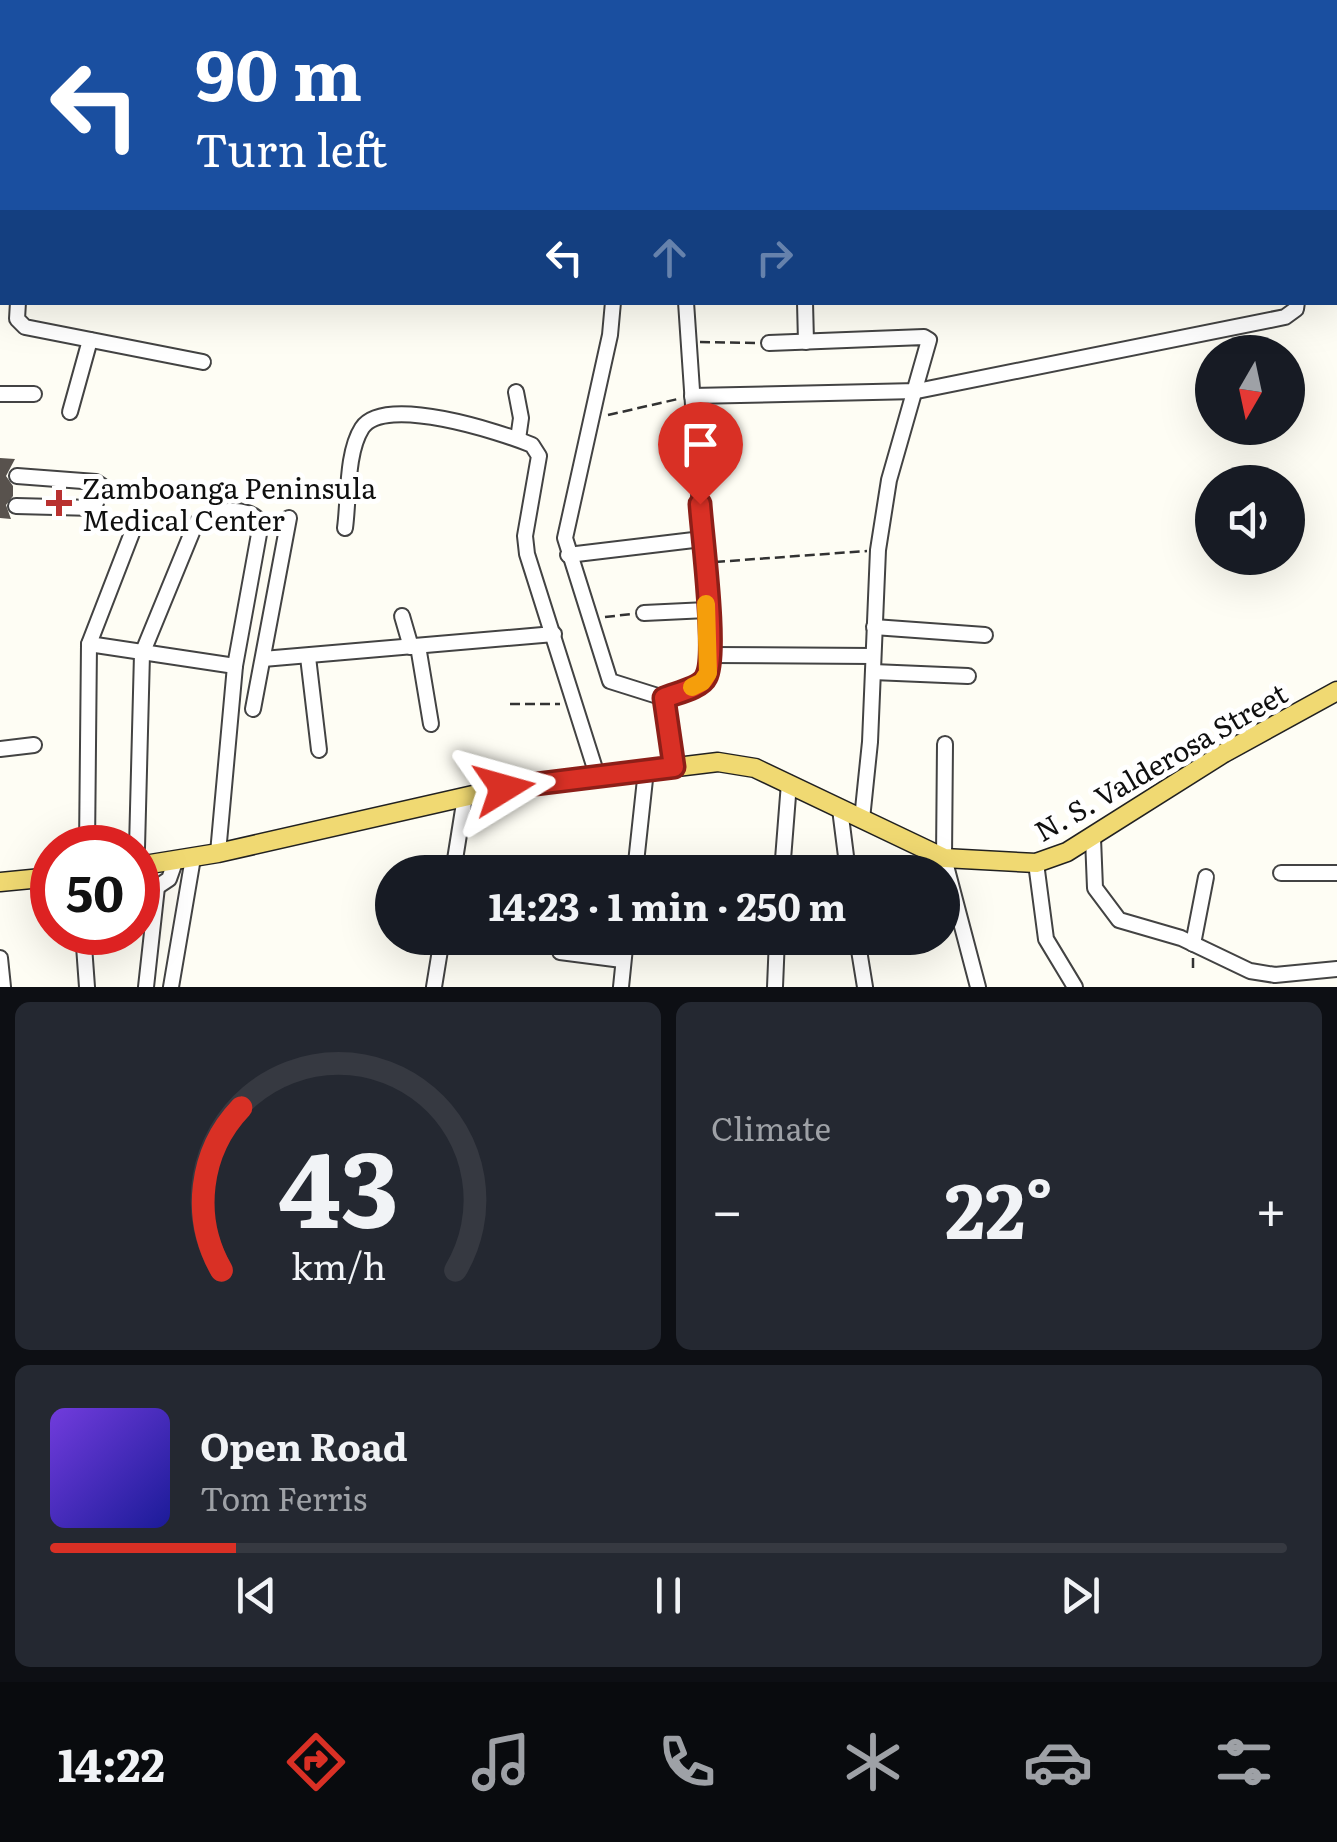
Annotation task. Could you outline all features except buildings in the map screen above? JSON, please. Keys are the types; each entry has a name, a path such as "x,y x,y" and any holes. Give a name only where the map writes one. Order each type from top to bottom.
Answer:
{"main road":[{"name":"N. S. Valderosa Street","path":"960,859 1036,863 1067,852 1224,753 1337,691"},
{"name":"N. S. Valderosa Street","path":"160,863 218,854 465,797 598,775 718,762 755,768 938,855"},
{"path":"0,882 30,879"}],"street":[{"path":"18,305 17,318 25,327 203,362"},
{"path":"612,305 592,419 566,523 568,555 612,684 664,698 702,682 708,673 710,655 686,305"},
{"path":"805,305 806,342"},
{"path":"692,396 917,391 1285,317 1297,305"},
{"path":"769,343 927,337 927,356 888,480 878,550 862,819"},
{"path":"70,412 90,340"},
{"path":"516,392 521,418 518,440"},
{"path":"0,394 34,394"},
{"path":"345,528 353,460 360,431 370,419 413,413 532,445 539,456 526,544 572,704 598,775"},
{"path":"16,506 94,508 102,486 96,482 17,476"},
{"path":"138,825 142,654 196,525 214,512 250,514 262,522 235,666 218,854"},
{"path":"253,709 289,518"},
{"path":"87,825 90,644 137,520"},
{"path":"568,555 702,539"},
{"path":"644,613 706,610"},
{"path":"402,616 415,646 431,724"},
{"path":"874,628 984,635"},
{"path":"263,659 554,634"},
{"path":"90,644 235,666"},
{"path":"710,655 873,656"},
{"path":"308,657 319,750"},
{"path":"872,672 968,676"},
{"path":"664,698 674,767"},
{"path":"944,855 945,744"},
{"path":"0,748 34,745"},
{"path":"637,855 646,770"},
{"path":"784,855 790,784"},
{"path":"456,855 465,797"},
{"path":"840,809 846,855"},
{"path":"1093,838 1095,888 1119,920 1264,974 1337,969"},
{"path":"160,885 184,860"},
{"path":"171,987 184,860"},
{"path":"1036,863 1046,939 1077,986"},
{"path":"1280,873 1337,873"},
{"path":"1192,944 1206,877"},
{"path":"960,919 978,987"},
{"path":"84,955 87,987"},
{"path":"146,987 150,955"},
{"path":"434,987 439,955"},
{"path":"583,955 622,960"},
{"path":"621,987 623,955"},
{"path":"774,987 776,955"},
{"path":"860,955 865,987"},
{"path":"0,958 3,987"}],"path":[{"path":"688,341 769,343"},
{"path":"592,419 692,396"},
{"path":"704,562 878,550"},
{"path":"588,619 644,613"},
{"path":"510,704 572,704"}],"slow traffic":[{"path":"692,687 706,679 708,673 706,604"}],"place":[{"name":"Zamboanga Peninsula Medical Center","path":"59,503"}],"route":[{"path":"504,788 674,767 664,698 706,679 710,655 700,504"}]}
